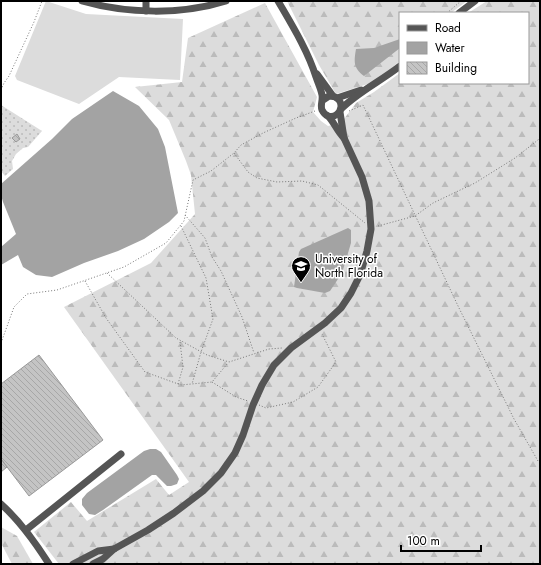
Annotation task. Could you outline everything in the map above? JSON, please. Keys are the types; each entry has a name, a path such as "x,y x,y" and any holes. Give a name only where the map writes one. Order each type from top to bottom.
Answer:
{"street":[{"path":"82,1 123,10 146,11 188,9 226,1"},
{"path":"146,1 146,11"},
{"path":"93,564 114,549 148,530 174,513 202,491 221,472 235,453 254,403 262,385 274,365 290,348 325,323 341,308 360,275 367,251 370,228 369,201 362,177 344,138 340,102 315,71 278,1"},
{"path":"460,12 475,1"},
{"path":"323,100 326,98 340,97 368,87 388,76 399,67"},
{"path":"315,71 323,100 321,105 322,109 332,120 344,138"},
{"path":"328,116 335,116 340,110 368,87"},
{"path":"26,530 121,454"},
{"path":"1,504 26,530 49,564"},
{"path":"73,564 98,551 114,549"}],"path":[{"path":"1,90 34,22 42,1"},
{"path":"448,12 461,1"},
{"path":"340,110 350,111 363,105 455,301 514,420 540,463"},
{"path":"1,343 14,308 27,294 57,290 124,267 166,243 184,221 193,180 211,171 234,153 241,145 296,118 322,109"},
{"path":"234,153 248,172 257,178 277,182 302,181 318,185 370,228 415,216 433,203 475,183 508,162 540,137"},
{"path":"185,215 205,238 212,257 221,271 242,317 254,354"},
{"path":"180,225 206,278 213,319 201,352 192,384"},
{"path":"106,273 180,341 207,355 229,362"},
{"path":"85,281 106,318 145,372 181,385 212,382 236,397 266,408 293,402 318,387 336,362 318,328"},
{"path":"178,384 183,367 180,341"},
{"path":"212,382 229,362 269,349 282,348 287,352"}],"green space":[{"path":"46,1 86,14 183,19 180,80 119,77 79,104 17,80 15,76"},
{"path":"287,1 467,1 452,12 399,12 399,62 387,72 368,84 336,94 319,65"},
{"name":"University of North Florida","path":"487,1 540,1 540,564 59,564 34,532 71,502 87,521 156,479 169,495 189,482 64,307 151,263 195,214 191,175 169,120 135,87 182,82 188,38 265,3 317,97 313,112 328,126 341,123 356,103 399,74 399,84 529,84 529,12 470,12"},
{"path":"1,105 42,131 28,147 23,148 16,154 12,161 13,169 5,176 1,171"},
{"path":"1,527 17,536 33,564 12,564 1,543"}],"water":[{"path":"399,39 399,49 364,76 360,73 355,64 356,49 374,48"},
{"path":"113,91 139,106 158,129 165,147 178,213 169,222 144,239 52,277 36,275 23,267 18,255 1,265 1,247 16,234 3,202 1,195 1,184 52,139 72,119"},
{"path":"348,228 351,230 351,243 342,273 330,291 325,293 294,287 299,252 301,249"},
{"path":"156,449 161,452 179,479 177,484 167,486 156,475 152,475 95,515 89,514 82,505 82,499 87,493 144,451"}],"building":[{"path":"17,134 20,139 16,142 12,138"},
{"path":"39,355 103,440 29,496 1,459 1,384"},
{"path":"1,459 7,467 1,472"}],"place":[{"name":"University of North Florida","path":"301,283"}]}
